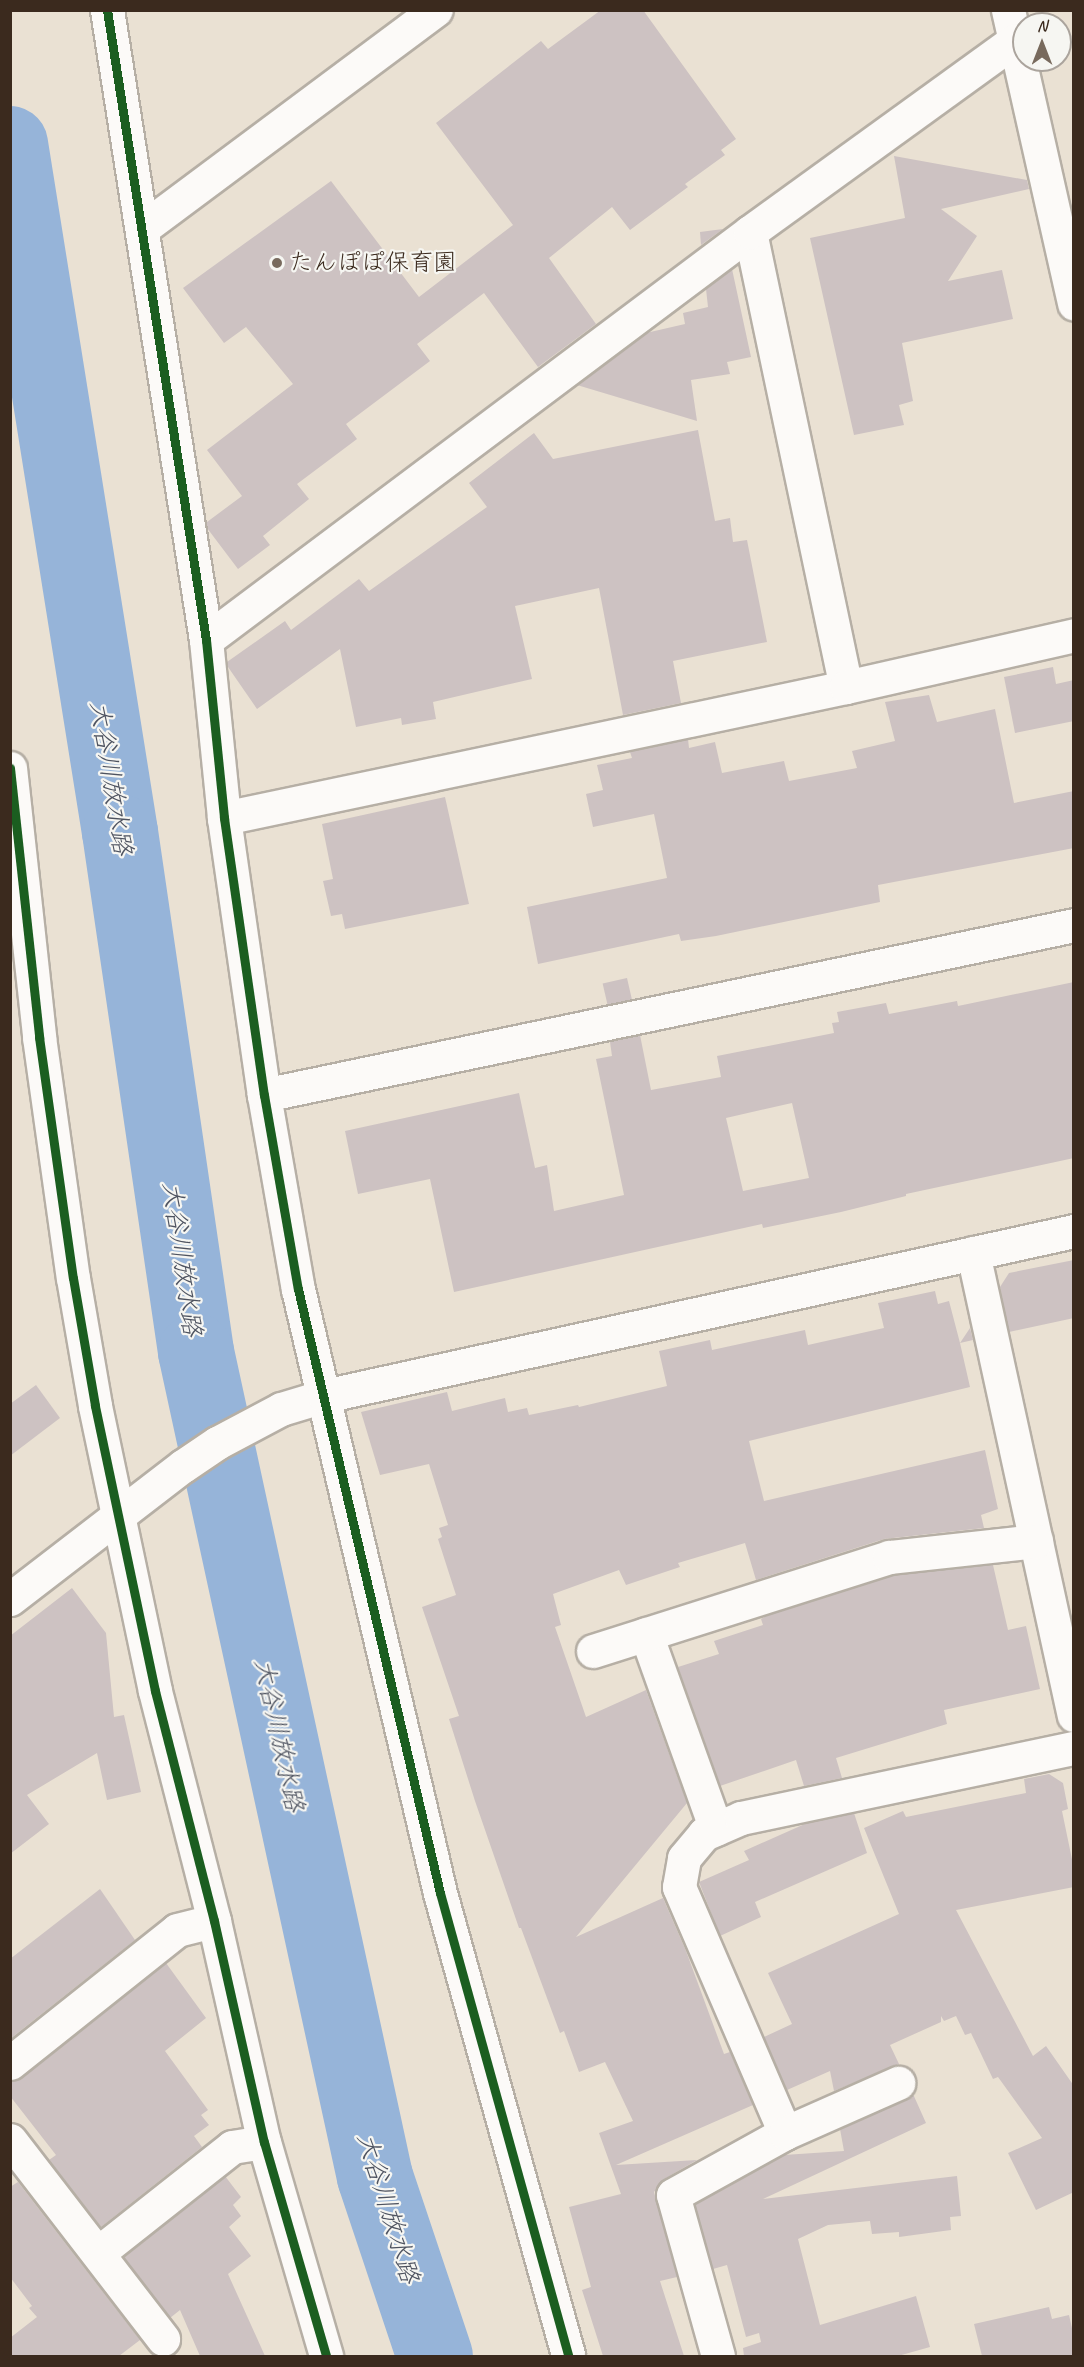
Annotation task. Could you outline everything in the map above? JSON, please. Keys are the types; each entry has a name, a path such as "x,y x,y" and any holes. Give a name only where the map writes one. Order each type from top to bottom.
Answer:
{"street":[{"path":"107,10 206,640 224,818 264,1095 298,1289 440,1893 568,2356"},
{"path":"143,228 436,10"},
{"path":"206,640 750,232 1011,26 1073,301"},
{"path":"750,232 846,687"},
{"path":"224,818 846,687 1074,635"},
{"path":"10,768 39,1037 95,1406 154,1691 214,1921 264,2142 326,2356"},
{"path":"264,1095 1074,925"},
{"path":"10,1004 39,1037"},
{"path":"10,1599 217,1443 281,1409 324,1396 1074,1231"},
{"path":"973,1253 1074,1715"},
{"path":"593,1651 889,1557 1036,1541"},
{"path":"646,1634 716,1829"},
{"path":"785,2133 679,1887 684,1858 704,1834 741,1818 1074,1748"},
{"path":"10,2063 177,1930 214,1921"},
{"path":"718,2356 673,2195 785,2133 898,2083"},
{"path":"10,2140 163,2339"},
{"path":"98,2253 232,2147 264,2142"}],"building":[{"path":"601,10 643,10 736,139 721,150 725,155 685,184 688,187 630,230 612,207 549,258 596,324 538,367 484,293 417,344 430,361 346,424 357,439 297,484 309,499 263,536 270,545 238,569 207,528 207,522 242,496 207,450 293,384 246,327 224,343 183,288 331,181 419,297 513,225 436,123 541,41 548,49"},
{"path":"894,156 1027,180 1029,189 941,209 977,236 948,281 1002,270 1013,319 902,343 913,401 899,405 904,425 854,435 810,238 905,218"},
{"path":"723,229 701,245 700,232"},
{"path":"732,269 751,357 727,362 730,374 691,380 697,421 577,385 646,333 685,324 683,313 708,307 706,289"},
{"path":"698,430 715,521 730,518 733,542 747,540 767,642 673,661 681,703 623,715 599,588 515,606 532,679 433,702 436,719 402,725 401,718 356,727 340,649 257,709 228,667 227,662 285,621 291,630 359,579 369,591 487,507 469,483 534,433 553,459"},
{"path":"1053,667 1056,684 1074,680 1074,721 1015,733 1004,677"},
{"path":"929,695 937,722 995,709 1014,803 1074,791 1074,848 878,885 880,902 716,936 681,941 679,934 538,964 527,907 667,878 654,814 593,827 586,794 603,790 597,765 632,758 630,752 688,739 689,748 715,742 722,773 784,761 789,781 857,768 852,751 895,741 885,702"},
{"path":"445,797 469,904 345,929 342,914 331,916 323,881 333,879 322,824"},
{"path":"627,978 632,999 608,1005 603,984"},
{"path":"1074,982 1074,1158 906,1194 906,1196 841,1212 763,1228 762,1224 454,1292 430,1179 358,1194 345,1131 519,1093 535,1168 547,1165 554,1211 624,1195 596,1059 612,1056 610,1042 640,1035 651,1090 721,1077 717,1056 834,1033 832,1023 839,1022 837,1012 886,1003 889,1014 957,1001 958,1006","holes":["792,1103 809,1178 743,1191 726,1118"]},
{"path":"1074,1260 1074,1318 1009,1332 1000,1287 1009,1273"},
{"path":"935,1291 938,1304 949,1301 970,1387 749,1441 764,1501 985,1450 998,1509 981,1515 984,1528 884,1539 756,1580 745,1543 678,1563 680,1567 626,1585 619,1570 553,1594 561,1625 555,1627 586,1717 646,1690 687,1803 576,1937 663,1898 686,1951 724,2054 730,2052 753,2105 616,2165 697,2160 664,2179 654,2192 677,2277 660,2281 684,2356 603,2356 582,2290 591,2287 569,2207 621,2194 599,2133 633,2121 605,2062 579,2072 564,2031 560,2033 521,1928 519,1928 449,1719 459,1716 422,1607 456,1595 438,1539 442,1537 439,1528 448,1525 429,1464 380,1475 361,1412 447,1392 452,1411 505,1398 508,1412 527,1408 529,1415 578,1405 579,1407 667,1386 659,1351 710,1340 712,1350 805,1330 808,1345 884,1328 878,1303"},
{"path":"970,1328 973,1340 960,1343"},
{"path":"36,1385 60,1418 10,1456 10,1404"},
{"path":"993,1565 1008,1630 1026,1626 1040,1689 944,1710 947,1724 836,1758 842,1778 804,1786 796,1760 720,1786 678,1667 719,1654 714,1641 763,1625 761,1619 766,1616 893,1575"},
{"path":"72,1588 106,1633 114,1717 124,1715 141,1792 107,1800 97,1753 27,1795 49,1824 10,1854 10,1636"},
{"path":"1049,1774 1063,1783 1068,1809 1062,1811 1074,1869 1074,1887 956,1910 1033,2056 1046,2046 1074,2086 1074,2192 1036,2210 1008,2153 1042,2138 998,2077 993,2079 971,2033 965,2035 956,2016 944,2021 941,2016 941,2022 890,2045 899,2064 834,2091 830,2071 787,2090 764,2037 792,2024 768,1973 899,1914 864,1828 903,1811 906,1817 1026,1793 1024,1779"},
{"path":"854,1813 867,1853 755,1902 761,1917 720,1936 699,1882 749,1860 744,1851 807,1823"},
{"path":"100,1889 135,1940 10,2039 10,1959"},
{"path":"166,1963 206,2018 165,2051 208,2110 201,2115 209,2125 194,2136 202,2147 101,2227 49,2160 56,2155 10,2096 10,2081 22,2078"},
{"path":"913,2094 926,2123 763,2199 957,2176 961,2216 950,2217 951,2230 899,2237 899,2232 872,2234 870,2221 828,2225 798,2239 820,2325 916,2296 930,2347 898,2356 744,2356 743,2348 761,2342 759,2333 746,2337 727,2265 713,2269 695,2204 784,2155 844,2151 840,2129"},
{"path":"225,2176 241,2197 233,2205 241,2216 229,2227 251,2256 228,2274 265,2356 200,2356 180,2310 170,2318 123,2257"},
{"path":"18,2182 140,2340 119,2356 10,2356 10,2338 37,2317 29,2308 32,2306 10,2277 10,2187"},
{"path":"1049,2307 1052,2319 1069,2315 1074,2337 1074,2356 982,2356 974,2324"}],"waterway":[{"name":"大谷川放水路","path":"10,144 120,832 196,1352 375,2177 435,2356"}],"cycle path":[{"path":"107,10 206,640 224,818 264,1095 298,1289 440,1893 568,2356"},
{"path":"10,768 39,1037 73,1278 95,1406 155,1691 214,1921 264,2142 326,2356"}],"place":[{"name":"たんぽぽ保育園","path":"277,263"}]}
